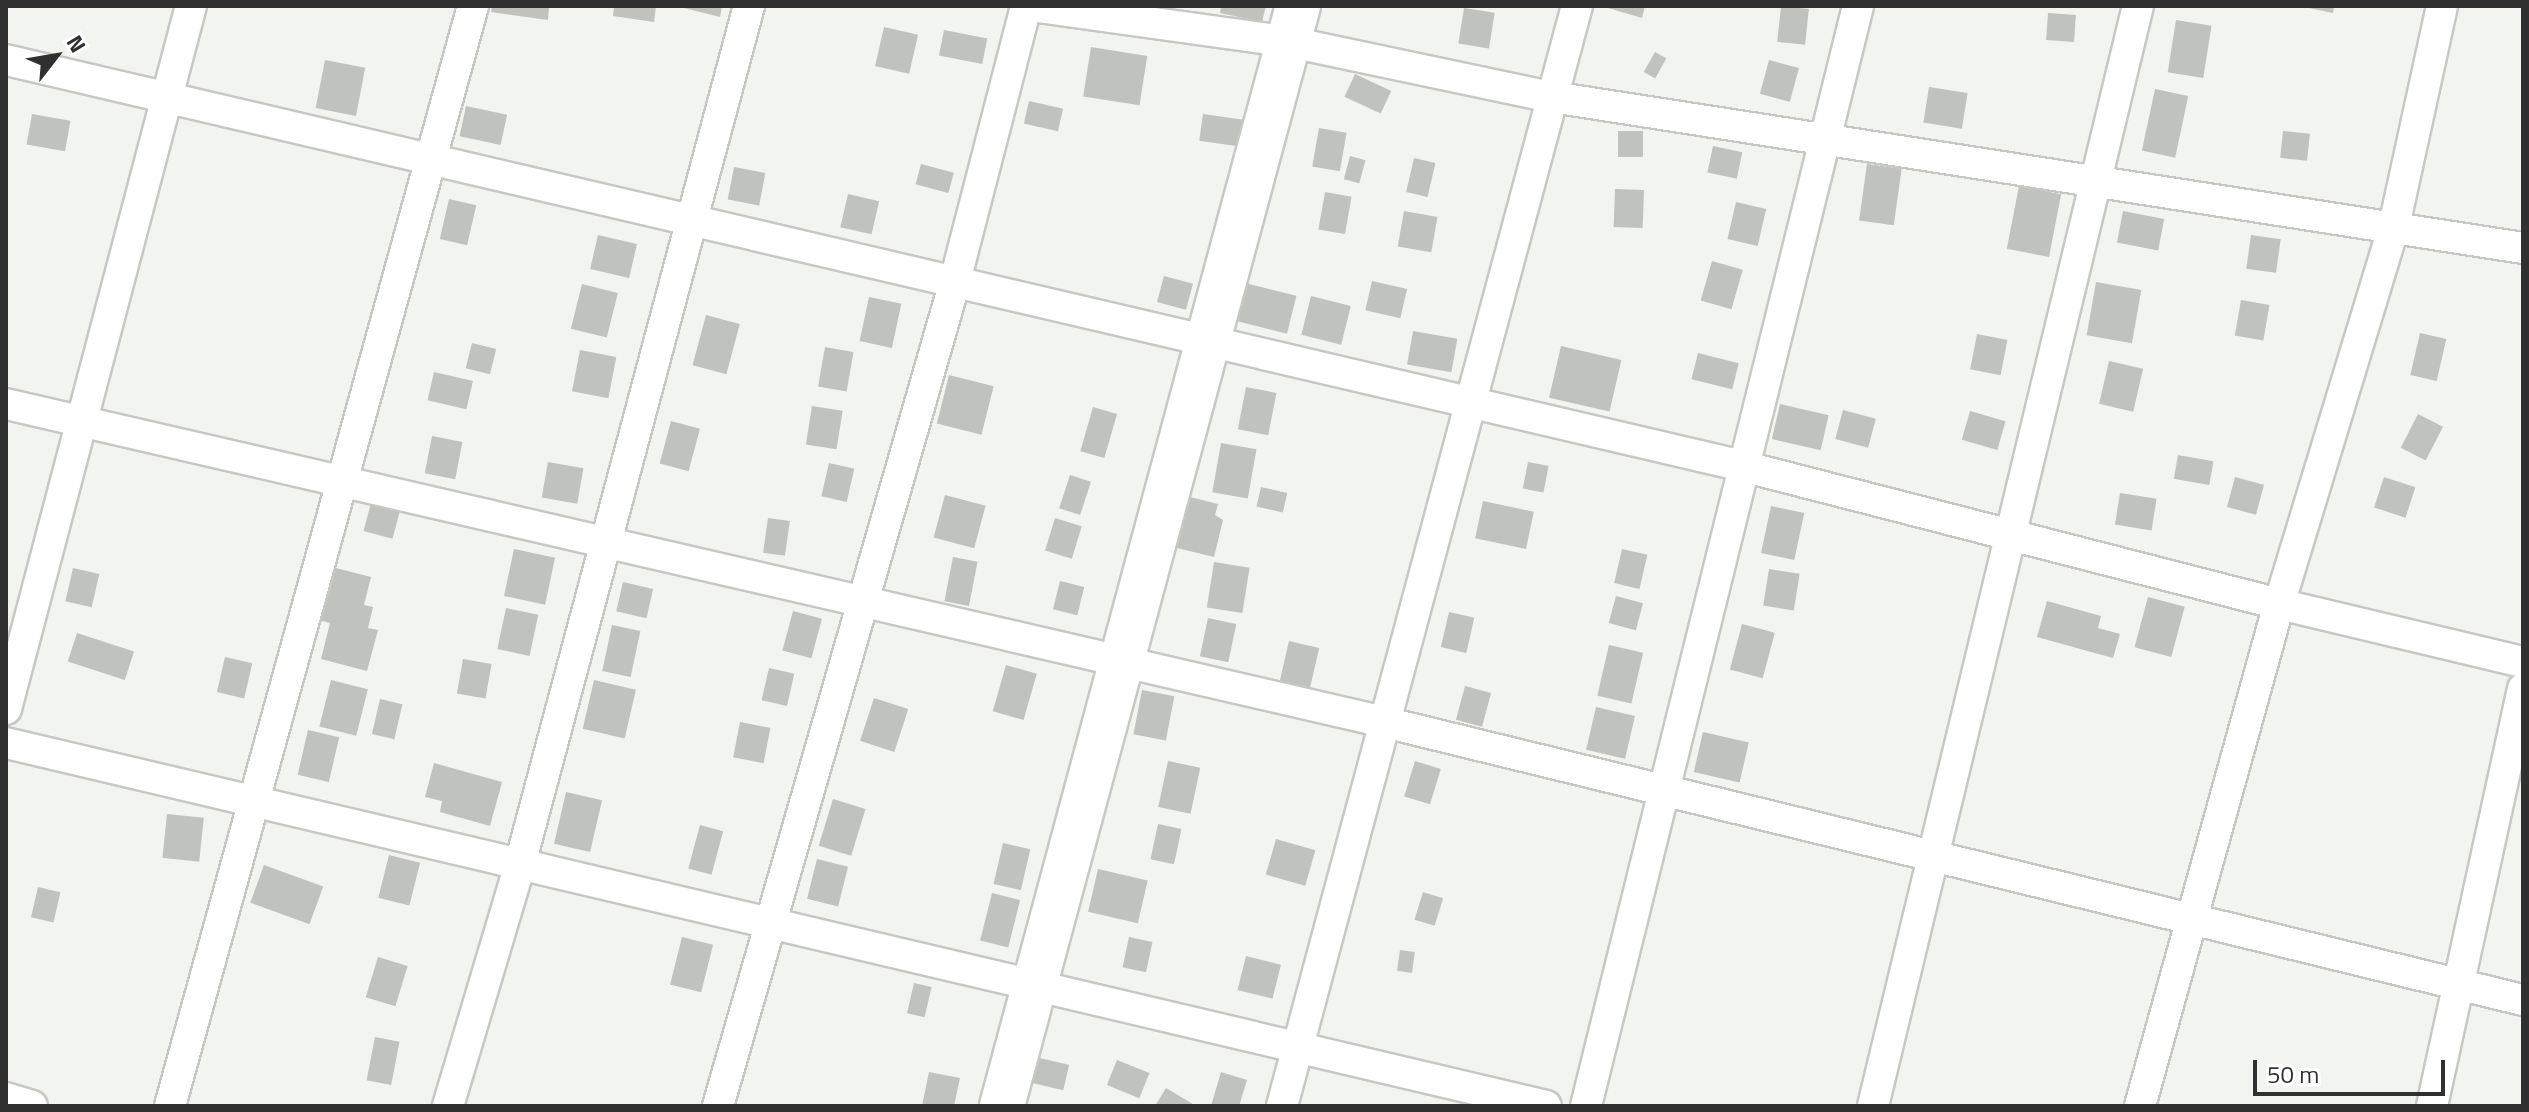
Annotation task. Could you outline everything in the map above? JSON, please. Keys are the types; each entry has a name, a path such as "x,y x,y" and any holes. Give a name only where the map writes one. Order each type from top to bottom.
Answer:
{"main road":[{"path":"1002,1106 1212,342 1294,24"}],"street":[{"path":"6,709 191,6"},
{"path":"170,1106 251,801 473,6"},
{"path":"448,1106 520,864 749,6"},
{"path":"718,1106 772,924 858,601 954,285 1028,6 1294,24 1552,97 2523,248"},
{"path":"1282,1106 1577,6"},
{"path":"1586,1106 1661,790 1858,6"},
{"path":"1873,1106 1928,856 2138,6"},
{"path":"2140,1106 2188,915 2394,226 2442,6"},
{"path":"6,60 954,285 1742,466 2007,537 2523,662"},
{"path":"6,404 81,425 607,541 1384,722 1928,856 2188,915 2523,1000"},
{"path":"2432,1106 2462,985 2523,689"},
{"path":"6,743 1546,1106"},
{"path":"6,1098 32,1106"}],"building":[{"path":"492,6 549,6 548,20 491,12"},
{"path":"614,6 656,6 654,22 613,16"},
{"path":"676,6 722,6 720,17"},
{"path":"1221,6 1266,6 1262,22 1220,13"},
{"path":"1601,6 1645,6 1642,18"},
{"path":"1781,6 1809,9 1805,45 1777,42"},
{"path":"2299,6 2334,6 2333,13"},
{"path":"1464,8 1495,13 1489,48 1458,44"},
{"path":"2048,13 2076,15 2074,42 2046,40"},
{"path":"2176,20 2212,26 2203,78 2168,72"},
{"path":"884,27 918,35 909,74 875,66"},
{"path":"944,30 987,38 982,64 939,56"},
{"path":"1091,47 1147,56 1139,105 1083,96"},
{"path":"1655,52 1666,58 1655,78 1644,72"},
{"path":"325,60 365,68 356,116 316,108"},
{"path":"1769,60 1799,68 1790,102 1760,94"},
{"path":"1355,74 1391,91 1381,114 1344,97"},
{"path":"1929,87 1968,93 1962,129 1923,123"},
{"path":"2155,89 2188,96 2175,158 2142,151"},
{"path":"1029,101 1063,109 1058,131 1024,123"},
{"path":"466,106 507,115 501,145 460,136"},
{"path":"32,114 70,121 65,151 27,145"},
{"path":"1203,114 1244,120 1240,146 1199,141"},
{"path":"1319,128 1347,133 1340,171 1312,166"},
{"path":"1618,131 1643,131 1643,157 1618,157"},
{"path":"2283,131 2310,134 2307,161 2280,158"},
{"path":"1713,146 1742,152 1737,179 1707,172"},
{"path":"1350,156 1365,160 1359,183 1344,179"},
{"path":"1414,158 1435,163 1428,197 1406,192"},
{"path":"921,164 954,173 948,193 916,184"},
{"path":"1867,164 1902,169 1894,225 1859,220"},
{"path":"734,167 765,173 759,205 728,199"},
{"path":"2019,186 2061,194 2049,257 2007,249"},
{"path":"1615,189 1644,190 1643,228 1614,227"},
{"path":"1325,192 1352,197 1345,234 1318,229"},
{"path":"848,194 879,201 872,234 840,227"},
{"path":"449,199 476,205 467,245 440,239"},
{"path":"1736,202 1766,209 1758,246 1727,239"},
{"path":"1404,211 1437,217 1431,252 1398,246"},
{"path":"2123,211 2164,219 2158,250 2117,242"},
{"path":"598,235 637,244 629,278 590,269"},
{"path":"2251,235 2281,239 2276,273 2246,269"},
{"path":"1712,261 1743,270 1731,309 1701,300"},
{"path":"1164,276 1193,284 1186,310 1157,302"},
{"path":"1372,281 1407,289 1400,318 1365,310"},
{"path":"2096,282 2141,290 2132,343 2087,335"},
{"path":"1245,283 1296,296 1287,334 1236,321"},
{"path":"582,284 618,293 607,338 571,329"},
{"path":"1311,296 1351,306 1341,345 1301,335"},
{"path":"869,297 901,304 892,348 860,341"},
{"path":"2241,300 2270,305 2263,340 2235,335"},
{"path":"706,315 740,324 726,374 693,365"},
{"path":"1413,331 1457,339 1451,372 1407,364"},
{"path":"2420,333 2446,339 2437,381 2410,375"},
{"path":"1977,334 2007,340 2001,375 1970,369"},
{"path":"472,343 496,349 490,374 466,368"},
{"path":"1561,346 1621,360 1609,412 1549,398"},
{"path":"825,347 854,352 847,391 818,386"},
{"path":"580,350 616,357 608,398 572,391"},
{"path":"1698,353 1739,363 1732,389 1691,379"},
{"path":"2109,361 2143,369 2133,412 2099,404"},
{"path":"434,372 473,381 466,409 427,400"},
{"path":"949,375 994,386 982,435 937,424"},
{"path":"1246,387 1276,393 1268,435 1238,429"},
{"path":"1780,404 1829,415 1821,450 1772,439"},
{"path":"812,406 843,411 837,449 806,445"},
{"path":"1093,407 1117,414 1104,458 1080,451"},
{"path":"1843,410 1876,419 1868,448 1835,439"},
{"path":"1970,411 2006,421 1997,450 1962,440"},
{"path":"2418,414 2443,427 2426,461 2401,448"},
{"path":"671,421 700,429 689,471 660,464"},
{"path":"432,436 462,442 455,479 425,473"},
{"path":"1221,443 1256,449 1248,498 1212,492"},
{"path":"2178,455 2213,461 2209,485 2174,479"},
{"path":"548,462 583,468 577,504 542,497"},
{"path":"1528,462 1549,466 1543,493 1523,489"},
{"path":"829,463 854,469 847,502 821,496"},
{"path":"1070,475 1091,482 1080,515 1059,508"},
{"path":"2235,477 2264,485 2256,515 2227,507"},
{"path":"2384,477 2415,487 2405,518 2374,507"},
{"path":"1261,487 1287,493 1283,513 1257,506"},
{"path":"2120,493 2157,499 2152,530 2115,525"},
{"path":"945,495 986,506 974,548 934,538"},
{"path":"1186,496 1218,504 1215,515 1223,520 1214,557 1173,547"},
{"path":"1483,501 1534,512 1526,549 1475,538"},
{"path":"371,503 400,511 392,539 363,531"},
{"path":"1771,506 1804,513 1794,560 1761,553"},
{"path":"768,518 790,521 785,556 763,553"},
{"path":"1055,518 1082,526 1072,559 1045,551"},
{"path":"514,549 555,558 545,605 504,596"},
{"path":"1622,549 1647,555 1639,589 1614,583"},
{"path":"953,557 978,562 969,606 944,601"},
{"path":"1214,562 1250,568 1242,613 1207,607"},
{"path":"332,567 371,577 364,605 373,607 368,628 378,630 367,671 321,659 330,623 319,620"},
{"path":"73,568 99,574 92,607 65,601"},
{"path":"1769,569 1800,574 1794,610 1763,606"},
{"path":"1060,581 1084,587 1077,615 1053,609"},
{"path":"623,582 653,589 646,618 616,611"},
{"path":"1616,596 1643,603 1636,630 1609,623"},
{"path":"2148,597 2185,607 2171,657 2135,647"},
{"path":"2047,601 2101,616 2098,628 2120,634 2113,658 2037,637"},
{"path":"506,608 538,615 530,656 497,649"},
{"path":"793,611 822,619 811,658 782,651"},
{"path":"1449,612 1474,618 1466,653 1441,647"},
{"path":"1208,618 1236,624 1228,662 1200,656"},
{"path":"1742,624 1775,633 1763,678 1730,669"},
{"path":"612,625 640,631 631,677 602,671"},
{"path":"77,633 134,652 125,680 68,662"},
{"path":"1289,641 1319,648 1309,693 1279,686"},
{"path":"1609,645 1643,653 1631,704 1597,696"},
{"path":"225,657 252,663 244,698 217,692"},
{"path":"463,659 492,664 485,699 457,693"},
{"path":"1006,665 1037,674 1024,720 993,711"},
{"path":"769,668 794,674 787,706 762,700"},
{"path":"331,680 368,689 356,736 319,727"},
{"path":"594,680 636,690 625,738 583,729"},
{"path":"1465,686 1491,693 1482,727 1456,720"},
{"path":"1142,690 1174,696 1166,740 1133,734"},
{"path":"874,698 908,709 894,752 860,741"},
{"path":"380,699 402,704 394,739 372,734"},
{"path":"1596,707 1635,716 1625,759 1586,750"},
{"path":"740,722 770,728 764,763 733,757"},
{"path":"308,730 339,737 329,782 298,775"},
{"path":"1703,732 1749,743 1740,783 1694,772"},
{"path":"1168,761 1200,768 1191,814 1158,807"},
{"path":"1415,761 1441,769 1430,804 1404,796"},
{"path":"434,763 502,782 490,826 440,812 442,801 425,797"},
{"path":"566,792 602,800 590,852 554,844"},
{"path":"833,799 866,809 851,856 819,846"},
{"path":"167,814 204,818 199,862 162,858"},
{"path":"1158,824 1181,829 1174,864 1151,859"},
{"path":"700,825 723,831 712,875 688,868"},
{"path":"1276,839 1315,850 1305,886 1266,875"},
{"path":"1003,843 1030,849 1021,890 994,884"},
{"path":"389,855 420,863 409,905 378,898"},
{"path":"817,859 848,867 838,907 807,899"},
{"path":"264,865 323,887 310,924 250,903"},
{"path":"1098,869 1148,880 1138,923 1088,912"},
{"path":"38,887 60,892 53,922 31,917"},
{"path":"1423,892 1443,898 1435,926 1415,920"},
{"path":"992,893 1020,900 1008,948 980,941"},
{"path":"682,937 713,945 701,992 670,985"},
{"path":"1129,937 1152,942 1146,972 1123,967"},
{"path":"1400,950 1415,952 1412,973 1397,971"},
{"path":"1246,956 1281,965 1272,999 1238,990"},
{"path":"378,957 408,966 395,1006 366,997"},
{"path":"914,983 932,987 925,1017 907,1013"},
{"path":"375,1037 400,1042 391,1085 367,1080"},
{"path":"1035,1057 1069,1065 1063,1090 1029,1082"},
{"path":"1117,1060 1149,1073 1139,1098 1107,1085"},
{"path":"929,1072 960,1078 954,1106 922,1106"},
{"path":"1221,1072 1247,1080 1239,1106 1211,1106"},
{"path":"1166,1088 1196,1106 1155,1106"}]}
